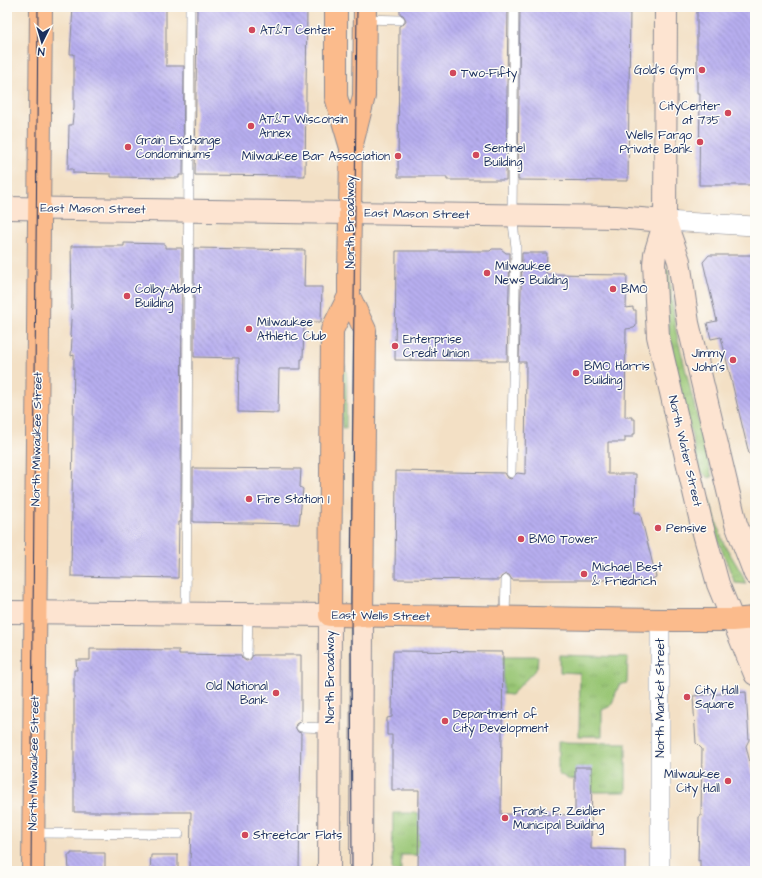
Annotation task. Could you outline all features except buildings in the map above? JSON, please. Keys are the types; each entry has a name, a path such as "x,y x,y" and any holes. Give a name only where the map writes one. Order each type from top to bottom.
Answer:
{"main road":[{"name":"North Milwaukee Street","path":"33,871 41,7"},
{"name":"North Broadway","path":"336,7 336,97 351,148"},
{"name":"North Water Street","path":"666,7 665,221 655,254 654,264 658,336 704,533 718,584 755,674"},
{"name":"North Broadway","path":"361,871 364,330 349,296 351,148 364,96 365,13"},
{"name":"East Mason Street","path":"7,208 616,218 665,221"},
{"name":"North Water Street","path":"665,221 678,261 688,323 736,524 755,574"},
{"name":"North Broadway","path":"328,871 332,330 349,296"},
{"name":"East Wells Street","path":"7,612 362,615 660,620 732,620 755,618"}],"street":[{"name":"East Mason Street","path":"665,221 755,226"},
{"name":"North Market Street","path":"660,620 660,871"}],"lane":[{"path":"186,613 190,7"},
{"path":"511,473 516,255 512,216 510,21 514,7"},
{"path":"365,13 400,20"},
{"path":"505,618 506,580"},
{"path":"247,655 248,614"},
{"path":"301,727 330,728"},
{"path":"33,833 179,834"}],"green space":[{"path":"665,270 668,270 676,331 712,477 709,478 700,471 670,343"},
{"path":"345,365 347,377 346,428 342,428 342,366"},
{"path":"706,499 709,499 723,542 742,574 746,584 735,583 719,543"},
{"path":"560,655 628,657 627,683 619,685 611,706 602,710 602,736 579,736 580,673 560,672"},
{"path":"503,656 538,656 537,668 511,695 503,694"},
{"path":"558,742 626,743 626,792 591,792 575,780 568,779 558,773"},
{"path":"393,813 419,813 419,855 401,855 401,871 392,871"}],"tram line":[{"path":"31,871 38,7"},
{"path":"352,871 351,598 357,7"}],"place":[{"name":"AT&T Center","path":"252,30"},
{"name":"Gold's Gym","path":"702,70"},
{"name":"Two-Fifty","path":"453,73"},
{"name":"CityCenter at 735","path":"728,113"},
{"name":"AT&T Wisconsin Annex","path":"251,126"},
{"name":"Wells Fargo Private Bank","path":"700,142"},
{"name":"Grain Exchange Condominiums","path":"128,147"},
{"name":"Sentinel Building","path":"476,155"},
{"name":"Milwaukee Bar Association","path":"398,156"},
{"name":"Milwaukee News Building","path":"487,273"},
{"name":"BMO","path":"613,289"},
{"name":"Colby-Abbot Building","path":"127,296"},
{"name":"Milwaukee Athletic Club","path":"249,329"},
{"name":"Enterprise Credit Union","path":"395,346"},
{"name":"Jimmy John's","path":"733,360"},
{"name":"BMO Harris Building","path":"576,373"},
{"name":"Fire Station 1","path":"249,499"},
{"name":"Pensive","path":"658,528"},
{"name":"BMO Tower","path":"521,539"},
{"name":"Michael Best & Friedrich","path":"584,574"},
{"name":"Old National Bank","path":"276,693"},
{"name":"City Hall Square","path":"687,697"},
{"name":"Department of City Development","path":"445,721"},
{"name":"Milwaukee City Hall","path":"728,781"},
{"name":"Frank P. Zeidler Municipal Building","path":"505,818"},
{"name":"Streetcar Flats","path":"245,835"}]}
